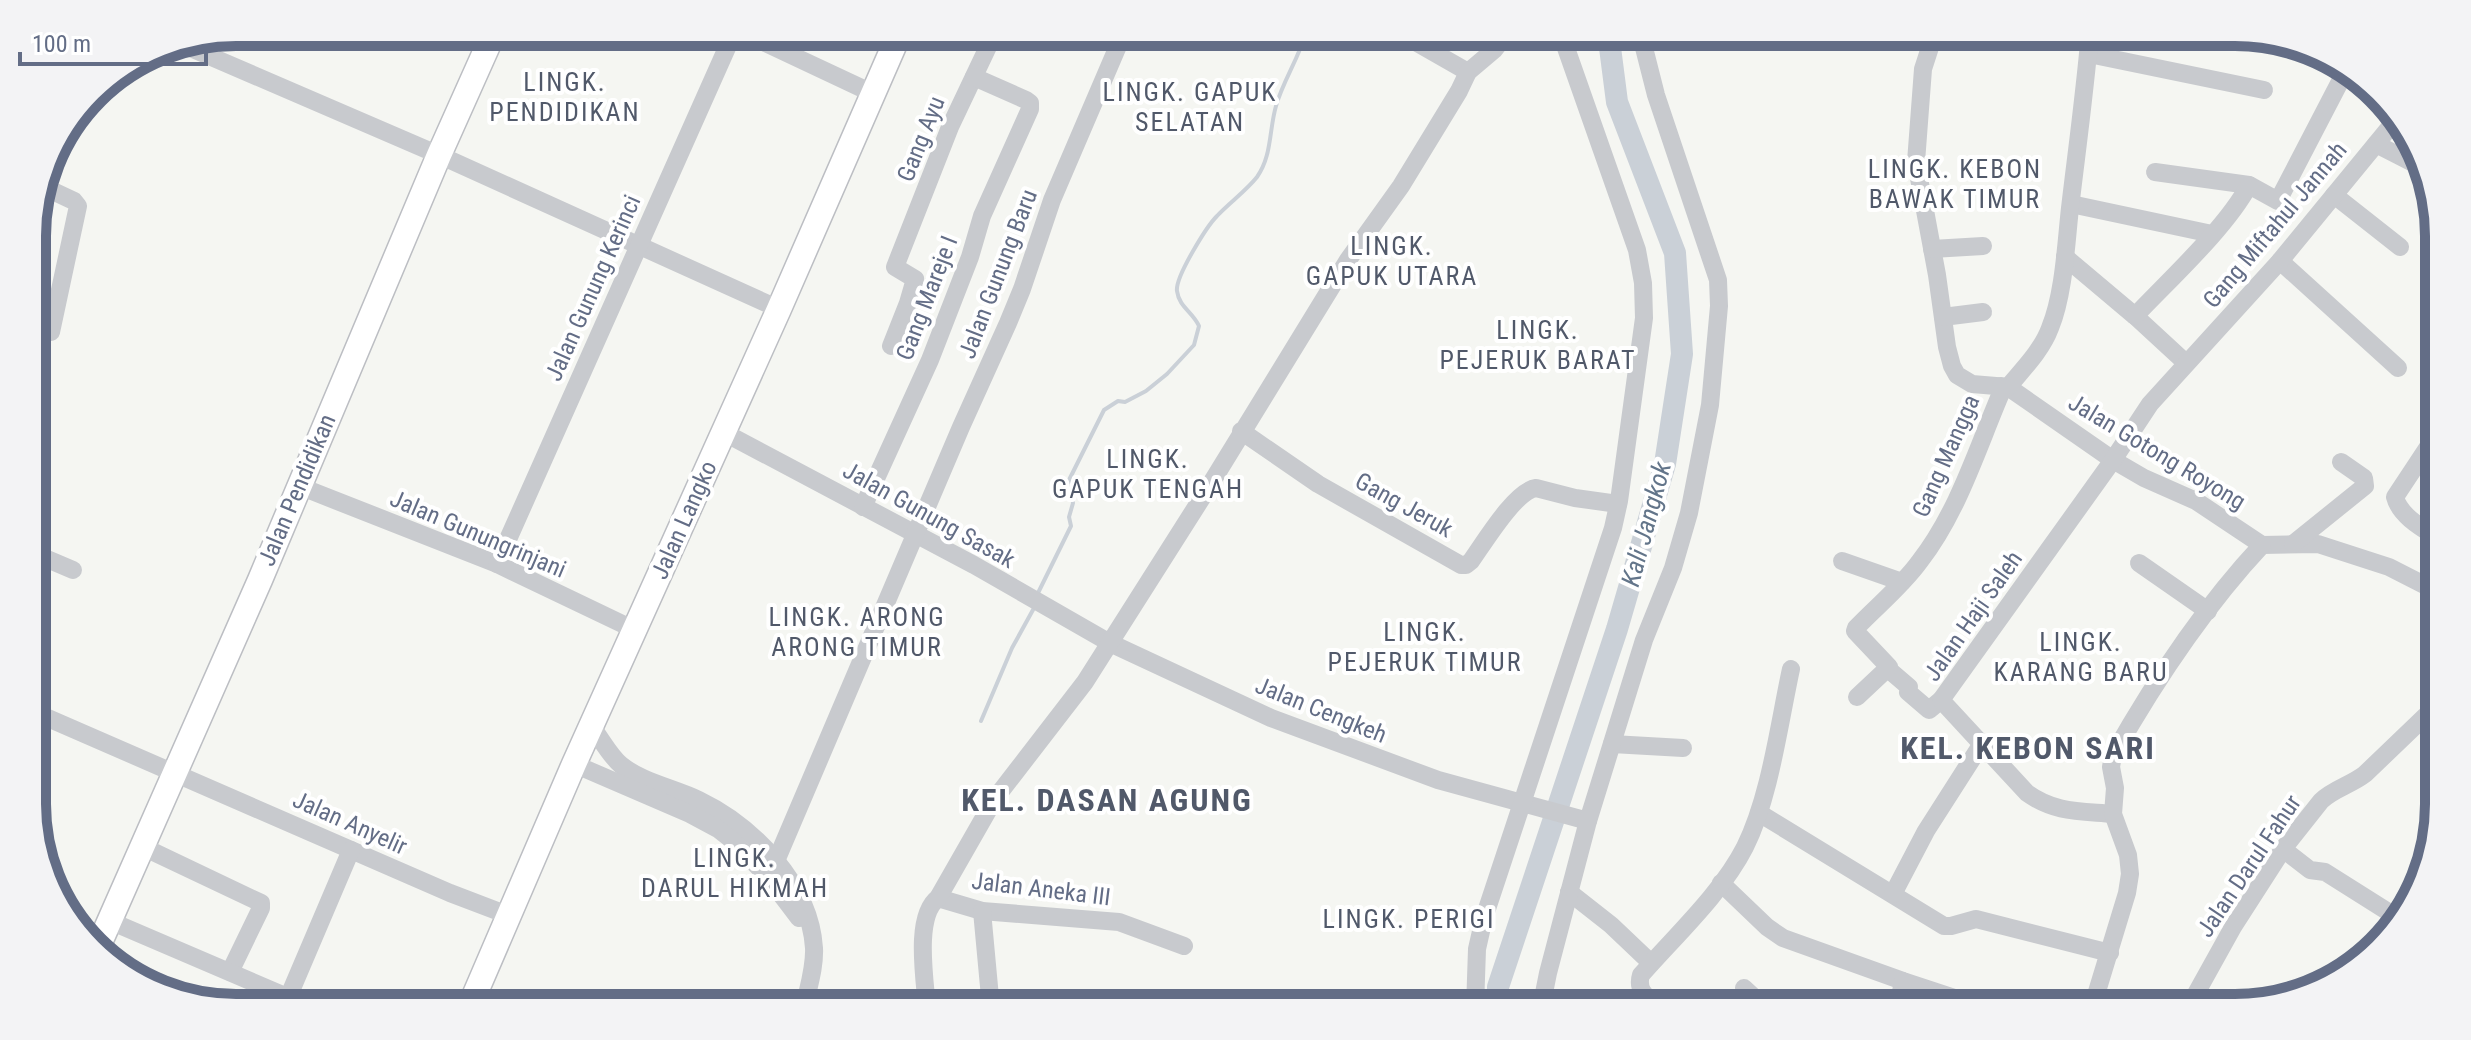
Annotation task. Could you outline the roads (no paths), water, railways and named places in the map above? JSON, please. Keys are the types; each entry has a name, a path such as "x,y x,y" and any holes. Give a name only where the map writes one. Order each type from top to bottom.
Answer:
{"main road":[{"name":"Jalan Pendidikan","path":"102,938 488,46"},
{"name":"Jalan Langko","path":"475,994 894,46"}],"street":[{"name":"Jalan Gunung Kerinci","path":"497,564 728,46"},
{"path":"772,46 872,93"},
{"name":"Gang Ayu","path":"891,346 915,279 895,267 950,127 988,46"},
{"name":"Jalan Gunung Baru","path":"776,861 1017,300 1052,200 1118,46"},
{"path":"1422,46 1468,72"},
{"path":"927,994 925,922 929,908 938,898 994,800 1056,721 1110,643 1348,260 1401,186 1468,72 1497,46"},
{"path":"1475,994 1477,949 1484,918 1525,803 1618,504 1644,318 1643,283 1637,250 1566,46"},
{"path":"1544,994 1569,892 1580,819 1612,744 1644,640 1681,547 1695,492 1710,405 1719,306 1718,280 1656,95 1644,46"},
{"name":"Jalan Gotong Royong","path":"1930,46 1923,69 1916,145 1921,196 1949,357 1957,375 1972,384 2004,387 2113,460 2144,478 2196,501 2262,545"},
{"path":"2004,387 2036,353 2050,329 2065,257 2089,46"},
{"path":"196,50 439,155 779,309"},
{"path":"2089,54 2264,90"},
{"name":"Gang Mareje I","path":"863,507 930,360 970,257 982,216 1030,109 1030,103 974,77"},
{"path":"2155,172 2249,185 2278,201 2342,79"},
{"name":"Gang Miftahul Jannah","path":"2113,460 2150,404 2280,261 2390,127"},
{"path":"2376,144 2410,162"},
{"path":"2135,316 2212,234 2249,185"},
{"path":"51,190 78,206 51,332"},
{"path":"2334,195 2400,247"},
{"path":"2071,204 2212,234"},
{"path":"1932,249 1983,246"},
{"path":"2065,257 2186,363"},
{"path":"2280,261 2398,368"},
{"path":"1943,317 1983,312"},
{"name":"Gang Mangga","path":"1888,669 1855,629 1921,560 1956,501 2004,387"},
{"name":"Gang Jeruk","path":"1241,431 1318,484 1461,565 1471,561 1514,503 1530,488 1618,504"},
{"name":"Jalan Gunung Sasak","path":"723,432 916,534 1110,643"},
{"path":"2425,452 2395,497 2406,515 2425,529"},
{"name":"Jalan Haji Saleh","path":"2113,460 1941,700 2027,793 2040,802 2052,808 2113,814"},
{"path":"2293,544 2365,486 2364,478 2341,462"},
{"name":"Jalan Gunungrinjani","path":"299,486 497,564 635,630"},
{"path":"2097,994 2130,874 2128,855 2113,814 2113,755 2152,691 2229,580 2262,545 2318,544 2389,567 2425,585"},
{"path":"46,559 73,570"},
{"path":"1842,561 1902,582"},
{"path":"2139,563 2208,611"},
{"name":"Jalan Cengkeh","path":"1110,643 1328,741 1438,780 1580,819"},
{"path":"1645,994 1639,982 1641,975 1721,883 1744,849 1759,813 1791,669"},
{"path":"1857,697 1888,669 1929,710 1941,700"},
{"name":"Jalan Anyelir","path":"46,717 450,893 508,915"},
{"name":"Jalan Darul Fahur","path":"2196,994 2233,927 2283,849 2325,796 2353,784 2425,717"},
{"path":"591,726 623,766 720,811 746,830 776,861 811,923 813,965 807,994"},
{"path":"1612,744 1683,748"},
{"path":"1893,894 1926,831 1981,745"},
{"path":"574,764 690,814 732,840 775,885 813,936"},
{"path":"1759,813 1944,926 1976,919 2110,953"},
{"path":"141,846 261,903 230,972"},
{"path":"2283,849 2310,870 2325,872 2390,913"},
{"path":"290,994 351,850"},
{"path":"1721,883 1783,938 1942,994"},
{"path":"1569,892 1611,925 1651,963"},
{"name":"Jalan Aneka III","path":"938,898 982,911 1119,922 1184,946"},
{"path":"982,911 990,994"},
{"path":"110,921 230,972 270,994"},
{"path":"1901,994 1903,981"},
{"path":"1744,988 1750,994"}],"waterway":[{"path":"1037,595 1071,526 1069,517 1073,503 1069,480 1104,410 1118,401 1125,402 1146,391 1194,345 1199,326 1178,297 1181,275 1212,222 1262,169 1276,106 1301,46"},
{"name":"Kali Jangkok","path":"1498,994 1617,629 1665,464 1682,354 1675,253 1617,102 1610,46"},
{"path":"981,721 1012,648 1034,608"}],"district":[{"name":"LINGK. PENDIDIKAN","path":"565,97"},
{"name":"LINGK. GAPUK SELATAN","path":"1190,107"},
{"name":"LINGK. KEBON BAWAK TIMUR","path":"1955,184"},
{"name":"LINGK. GAPUK UTARA","path":"1392,261"},
{"name":"LINGK. PEJERUK BARAT","path":"1538,345"},
{"name":"LINGK. GAPUK TENGAH","path":"1148,474"},
{"name":"LINGK. ARONG ARONG TIMUR","path":"857,632"},
{"name":"LINGK. PEJERUK TIMUR","path":"1425,647"},
{"name":"LINGK. KARANG BARU","path":"2081,657"},
{"name":"KEL. KEBON SARI","path":"2028,748"},
{"name":"KEL. DASAN AGUNG","path":"1107,800"},
{"name":"LINGK. DARUL HIKMAH","path":"735,873"},
{"name":"LINGK. PERIGI","path":"1409,919"}]}
